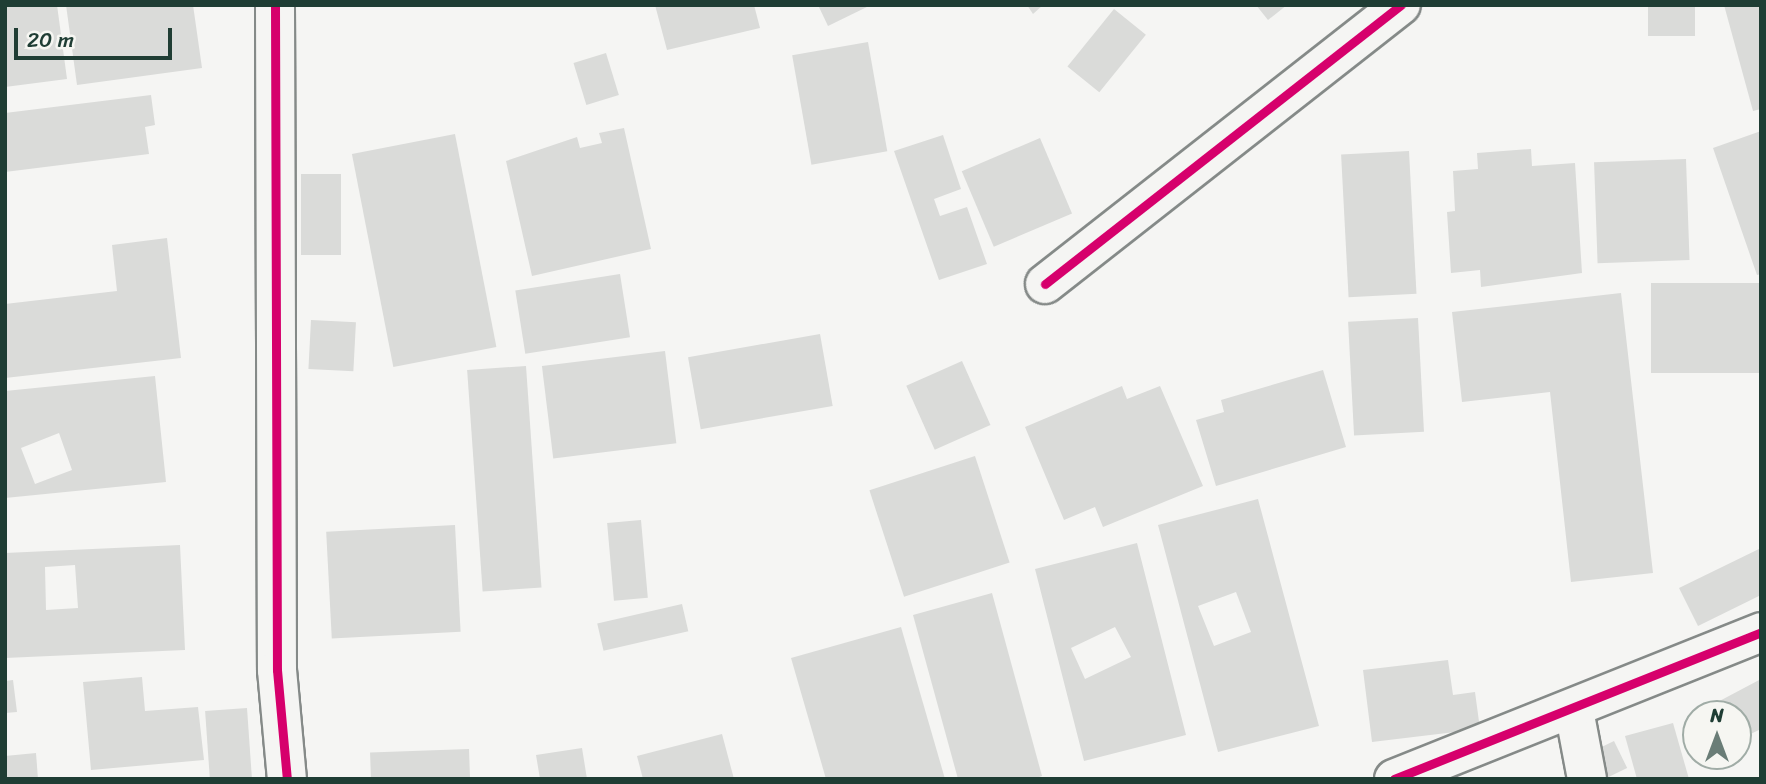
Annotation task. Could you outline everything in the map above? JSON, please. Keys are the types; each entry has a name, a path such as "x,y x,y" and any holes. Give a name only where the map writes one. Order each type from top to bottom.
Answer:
{"street":[{"path":"275,5 277,670 287,779"},
{"path":"1045,284 1401,5"},
{"path":"1394,779 1574,710 1761,632"},
{"path":"1574,710 1587,779"}],"building":[{"path":"5,5 57,5 67,79 5,87"},
{"path":"66,5 193,5 202,68 77,85"},
{"path":"655,5 754,5 760,28 667,50"},
{"path":"818,5 871,5 828,26"},
{"path":"1027,5 1043,5 1033,14"},
{"path":"1256,5 1287,5 1268,20"},
{"path":"1648,5 1695,5 1695,36 1648,36"},
{"path":"1724,5 1761,5 1761,109 1753,111"},
{"path":"1114,9 1146,35 1099,92 1067,67"},
{"path":"868,42 887,151 811,165 792,55"},
{"path":"606,53 619,95 586,105 573,63"},
{"path":"151,95 155,125 145,127 149,154 5,172 5,113"},
{"path":"624,128 651,249 532,276 506,161 577,137 580,148 602,143 599,133"},
{"path":"1761,131 1761,274 1757,275 1713,148"},
{"path":"455,134 496,347 393,367 352,154"},
{"path":"943,135 961,189 934,199 940,216 967,207 987,264 939,280 894,151"},
{"path":"1040,138 1072,213 994,247 962,171"},
{"path":"1531,149 1532,166 1575,163 1582,273 1481,287 1480,270 1451,273 1447,212 1455,211 1453,171 1478,169 1477,153"},
{"path":"1409,151 1416,294 1349,297 1341,155"},
{"path":"1686,159 1690,260 1598,263 1594,162"},
{"path":"301,174 341,174 341,255 301,255"},
{"path":"167,238 181,358 5,378 5,304 117,291 112,245"},
{"path":"620,274 630,337 525,354 515,291"},
{"path":"1651,283 1761,283 1761,373 1651,373"},
{"path":"1621,293 1653,573 1571,582 1550,392 1462,402 1452,312"},
{"path":"1418,318 1424,432 1354,436 1348,322"},
{"path":"311,320 356,322 353,371 308,369"},
{"path":"820,334 833,406 701,429 688,357"},
{"path":"665,351 676,443 553,458 542,366"},
{"path":"962,361 990,425 935,450 906,386"},
{"path":"526,366 541,587 483,592 467,370"},
{"path":"1323,370 1346,447 1216,486 1196,420 1224,412 1221,400"},
{"path":"155,376 166,482 5,498 5,391","holes":["59,433 72,470 35,484 21,448"]},
{"path":"1122,386 1127,399 1160,386 1203,486 1103,527 1095,507 1064,520 1025,427"},
{"path":"975,456 1010,563 904,597 869,490"},
{"path":"1258,499 1319,726 1218,752 1158,525","holes":["1236,592 1251,632 1214,646 1198,606"]},
{"path":"641,520 648,598 614,601 607,523"},
{"path":"455,525 461,632 332,639 326,532"},
{"path":"1137,543 1186,735 1084,761 1035,569","holes":["1115,627 1131,657 1085,679 1071,648"]},
{"path":"180,545 185,650 5,658 5,553","holes":["75,565 78,608 46,610 45,567"]},
{"path":"1761,548 1761,595 1698,626 1679,588"},
{"path":"992,593 1042,776 1034,779 958,779 913,615"},
{"path":"682,604 688,631 604,651 597,624"},
{"path":"901,627 945,779 826,779 791,658"},
{"path":"1448,660 1453,695 1475,692 1480,729 1372,742 1363,670"},
{"path":"142,677 145,711 198,707 204,760 91,770 83,682"},
{"path":"1761,679 1761,729 1752,733 1752,700 1721,700"},
{"path":"13,680 17,712 5,713 5,681"},
{"path":"247,708 252,779 210,779 205,711"},
{"path":"1673,723 1682,754 1682,770 1686,770 1689,779 1637,779 1625,736"},
{"path":"722,734 734,779 643,779 637,756"},
{"path":"1614,741 1627,768 1606,778 1593,751"},
{"path":"582,748 587,779 540,779 536,755"},
{"path":"469,749 470,779 371,779 370,752"},
{"path":"36,753 38,779 5,779 5,756"}],"cycle path":[{"path":"275,5 277,670 287,779"},
{"path":"1045,284 1401,5"},
{"path":"1394,779 1761,632"}]}
